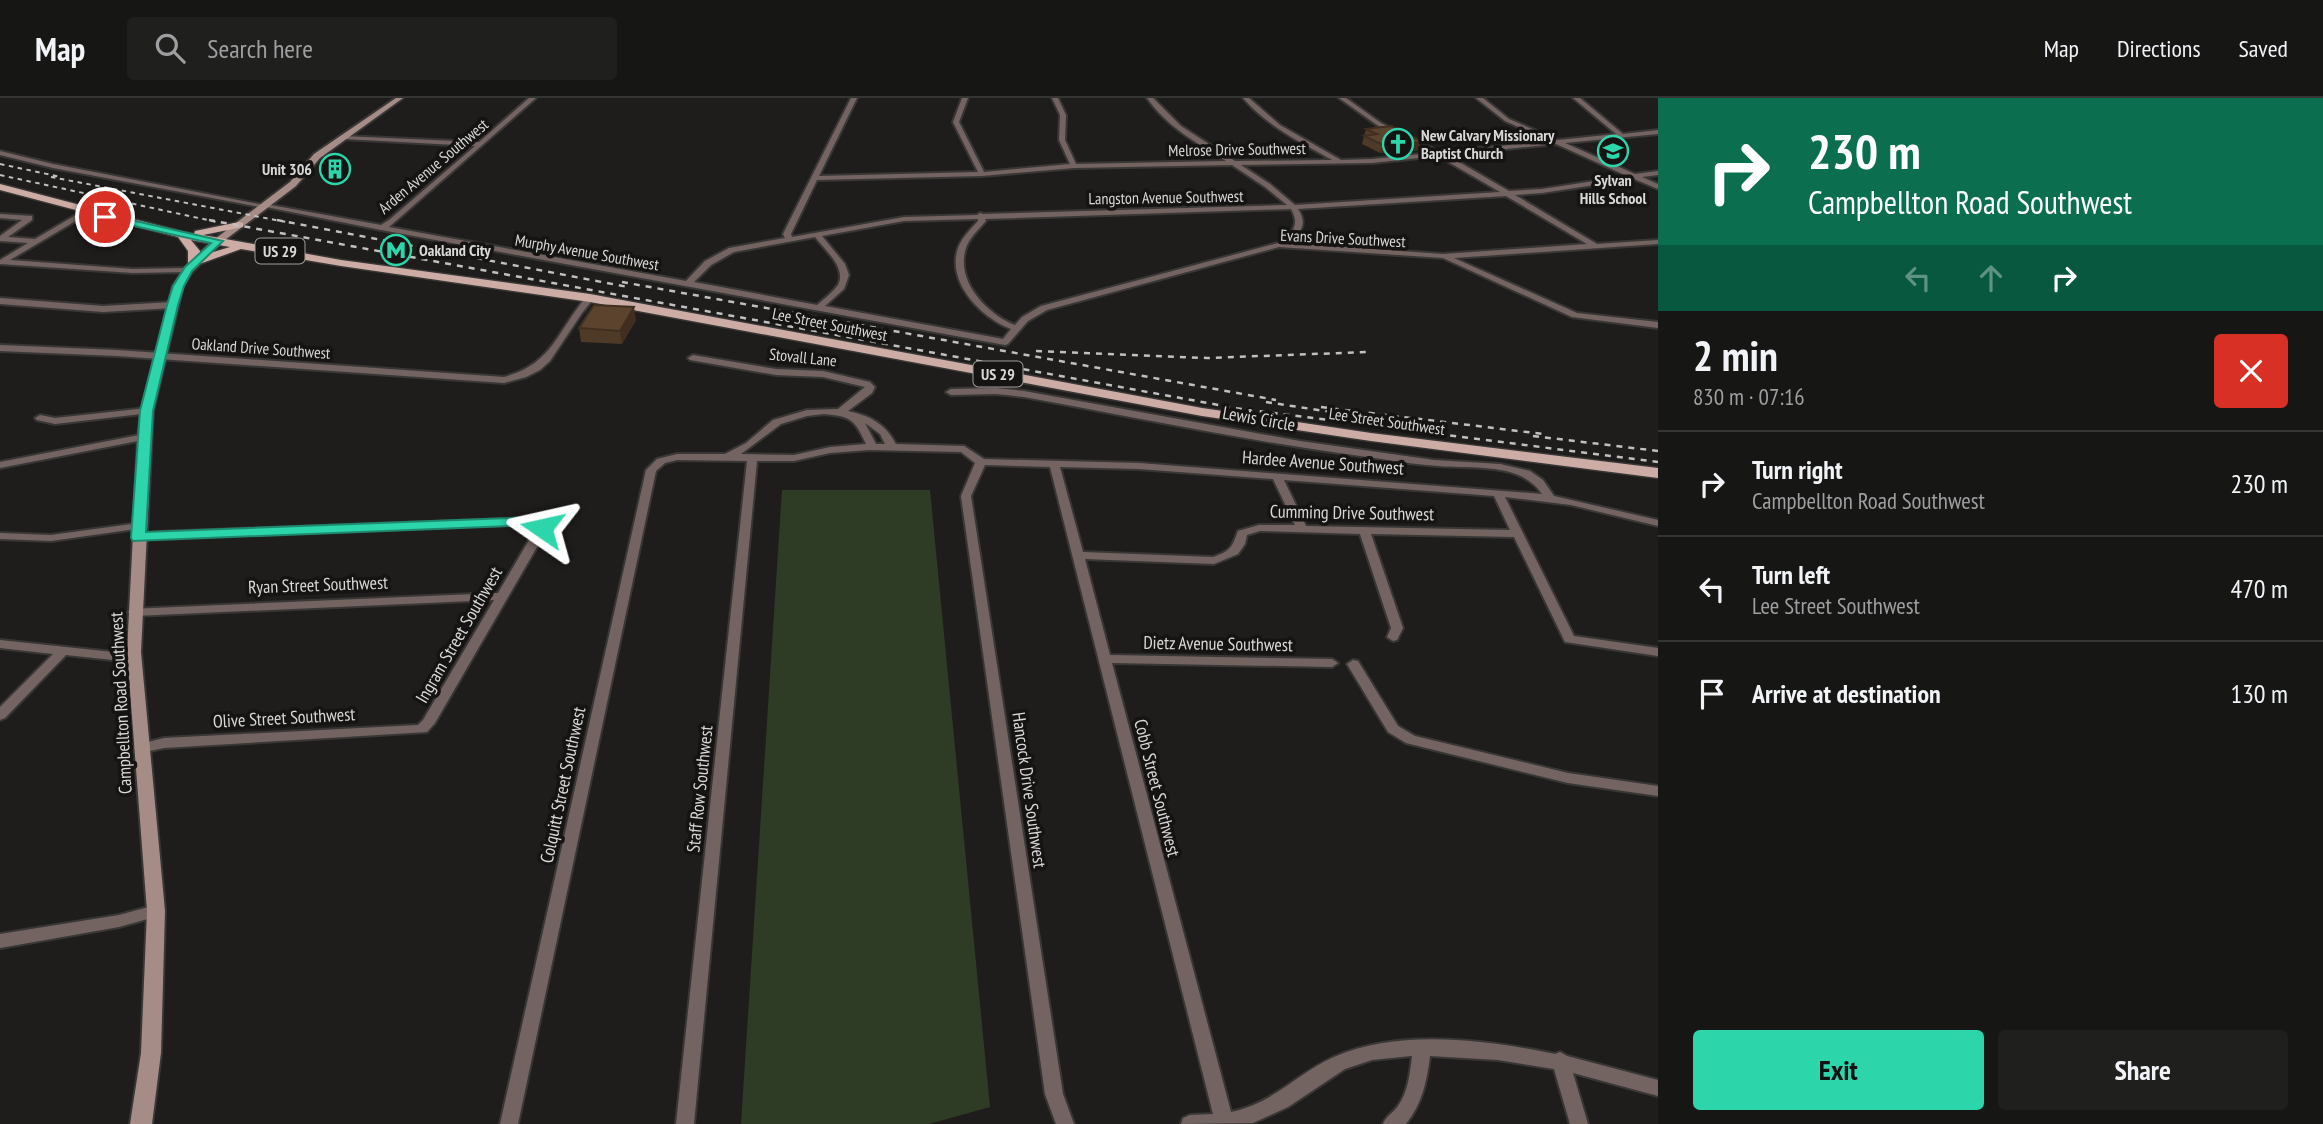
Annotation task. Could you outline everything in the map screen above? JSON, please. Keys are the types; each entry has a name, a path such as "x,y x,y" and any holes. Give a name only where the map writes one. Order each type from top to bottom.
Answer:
{"main road":[{"name":"Campbellton Road Southwest","path":"141,1124 151,1053 156,911 141,748 134,611 144,437 160,356 178,286 191,266 218,241 293,184 317,156 400,98"},
{"name":"Lee Street Southwest","path":"0,187 182,235 341,263 590,298 1202,412 1371,437 1658,473"},
{"path":"182,235 217,231 239,225"},
{"path":"182,235 194,251 191,266"},
{"path":"191,266 228,250 267,249"}],"street":[{"name":"Arden Avenue Southwest","path":"381,228 392,222 533,98"},
{"path":"789,238 787,234 855,98"},
{"path":"965,98 956,122 982,174"},
{"path":"1055,98 1063,116 1062,139 1074,166"},
{"path":"1150,98 1175,125 1295,207 1300,217 1299,227 1293,237 1279,245"},
{"path":"1246,98 1276,125 1342,162"},
{"path":"1342,98 1379,124 1442,155 1597,247"},
{"path":"1479,98 1507,120 1658,187"},
{"path":"1576,98 1622,136"},
{"name":"Melrose Drive Southwest","path":"815,178 982,174 1074,166 1342,162 1442,155 1658,132"},
{"path":"344,137 481,144"},
{"name":"Murphy Avenue Southwest","path":"0,153 53,166 381,228 1005,342"},
{"name":"Langston Avenue Southwest","path":"688,285 708,263 722,254 789,238 904,219 1295,207 1506,194 1658,173"},
{"path":"1,263 86,211"},
{"path":"980,215 982,221 962,248 962,274 969,290 982,306 1001,323 1016,328"},
{"path":"0,216 29,218 0,239"},
{"path":"816,234 842,266 845,275 841,287 819,308"},
{"path":"0,239 37,241"},
{"name":"Evans Drive Southwest","path":"1005,342 1016,328 1034,313 1063,301 1279,245 1443,256 1658,242"},
{"path":"1443,256 1566,312 1583,317 1658,324"},
{"path":"1,263 141,271 191,266"},
{"path":"519,378 547,362 580,308 590,298"},
{"path":"0,302 103,310 173,305"},
{"name":"Oakland Drive Southwest","path":"0,348 160,356 491,381 519,378"},
{"name":"Stovall Lane","path":"693,358 776,372 823,374 870,387 842,411"},
{"name":"Lewis Circle","path":"951,392 996,391 1024,394 1300,444 1434,463 1500,467 1526,473 1539,482 1550,499"},
{"path":"728,458 778,422 834,410 880,427 892,447"},
{"path":"40,418 55,421 147,411"},
{"path":"842,411 862,425 872,447"},
{"path":"0,465 144,437"},
{"path":"728,458 794,458 847,448 892,447 964,449 981,463"},
{"name":"Colquitt Street Southwest","path":"509,1124 651,470 663,460 677,457 728,458"},
{"name":"Staff Row Southwest","path":"685,1124 752,458"},
{"name":"Hardee Avenue Southwest","path":"981,463 1139,466 1499,494 1550,499 1658,523"},
{"name":"Hancock Drive Southwest","path":"981,463 966,496 1054,1094 1065,1124"},
{"name":"Cobb Street Southwest","path":"1054,463 1224,1122"},
{"path":"1277,477 1301,529"},
{"path":"1499,494 1569,639 1658,652"},
{"name":"Ingram Street Southwest","path":"139,532 157,535 535,521 541,524 542,528 428,723"},
{"name":"Cumming Drive Southwest","path":"1077,555 1214,561 1233,552 1239,546 1242,533 1250,529 1517,534"},
{"path":"0,536 63,537 139,532"},
{"path":"1365,532 1397,628 1393,637"},
{"name":"Ryan Street Southwest","path":"134,611 503,596"},
{"path":"0,644 113,656 134,652"},
{"path":"0,715 63,651"},
{"name":"Dietz Avenue Southwest","path":"1104,659 1332,663"},
{"path":"1353,664 1392,729 1411,740 1555,775 1658,791"},
{"name":"Olive Street Southwest","path":"141,748 164,743 414,730 428,723"},
{"path":"0,941 119,921 156,911"},
{"path":"1391,1124 1401,1118 1413,1095 1422,1049"},
{"path":"1190,1124 1224,1122 1271,1108 1341,1063 1383,1052 1457,1049 1560,1060 1658,1088"},
{"path":"1560,1060 1580,1124"}],"green space":[{"path":"782,490 930,490 990,1107 929,1124 741,1124"}],"building":[{"path":"1391,126 1423,142 1383,145 1364,136 1377,134 1366,129"},
{"path":"594,305 634,307 620,331 579,328"}],"railway":[{"path":"0,164 61,177"},
{"path":"0,175 217,222"},
{"path":"51,177 286,222"},
{"path":"209,220 1235,408 1658,462"},
{"path":"277,220 628,287"},
{"path":"622,282 1276,400"},
{"path":"1036,351 1207,358 1368,352"},
{"path":"1266,402 1331,412"},
{"path":"1321,407 1543,434"},
{"path":"1533,436 1658,451"}],"place":[{"name":"New Calvary Missionary Baptist Church","path":"1398,144"},
{"name":"Sylvan Hills School","path":"1613,151"},
{"name":"Unit 306","path":"335,169"},
{"name":"Oakland City","path":"396,250"}],"route":[{"path":"105,217 218,241 201,255 178,286 147,411 138,538 157,535 535,521 541,524 542,528"}]}
